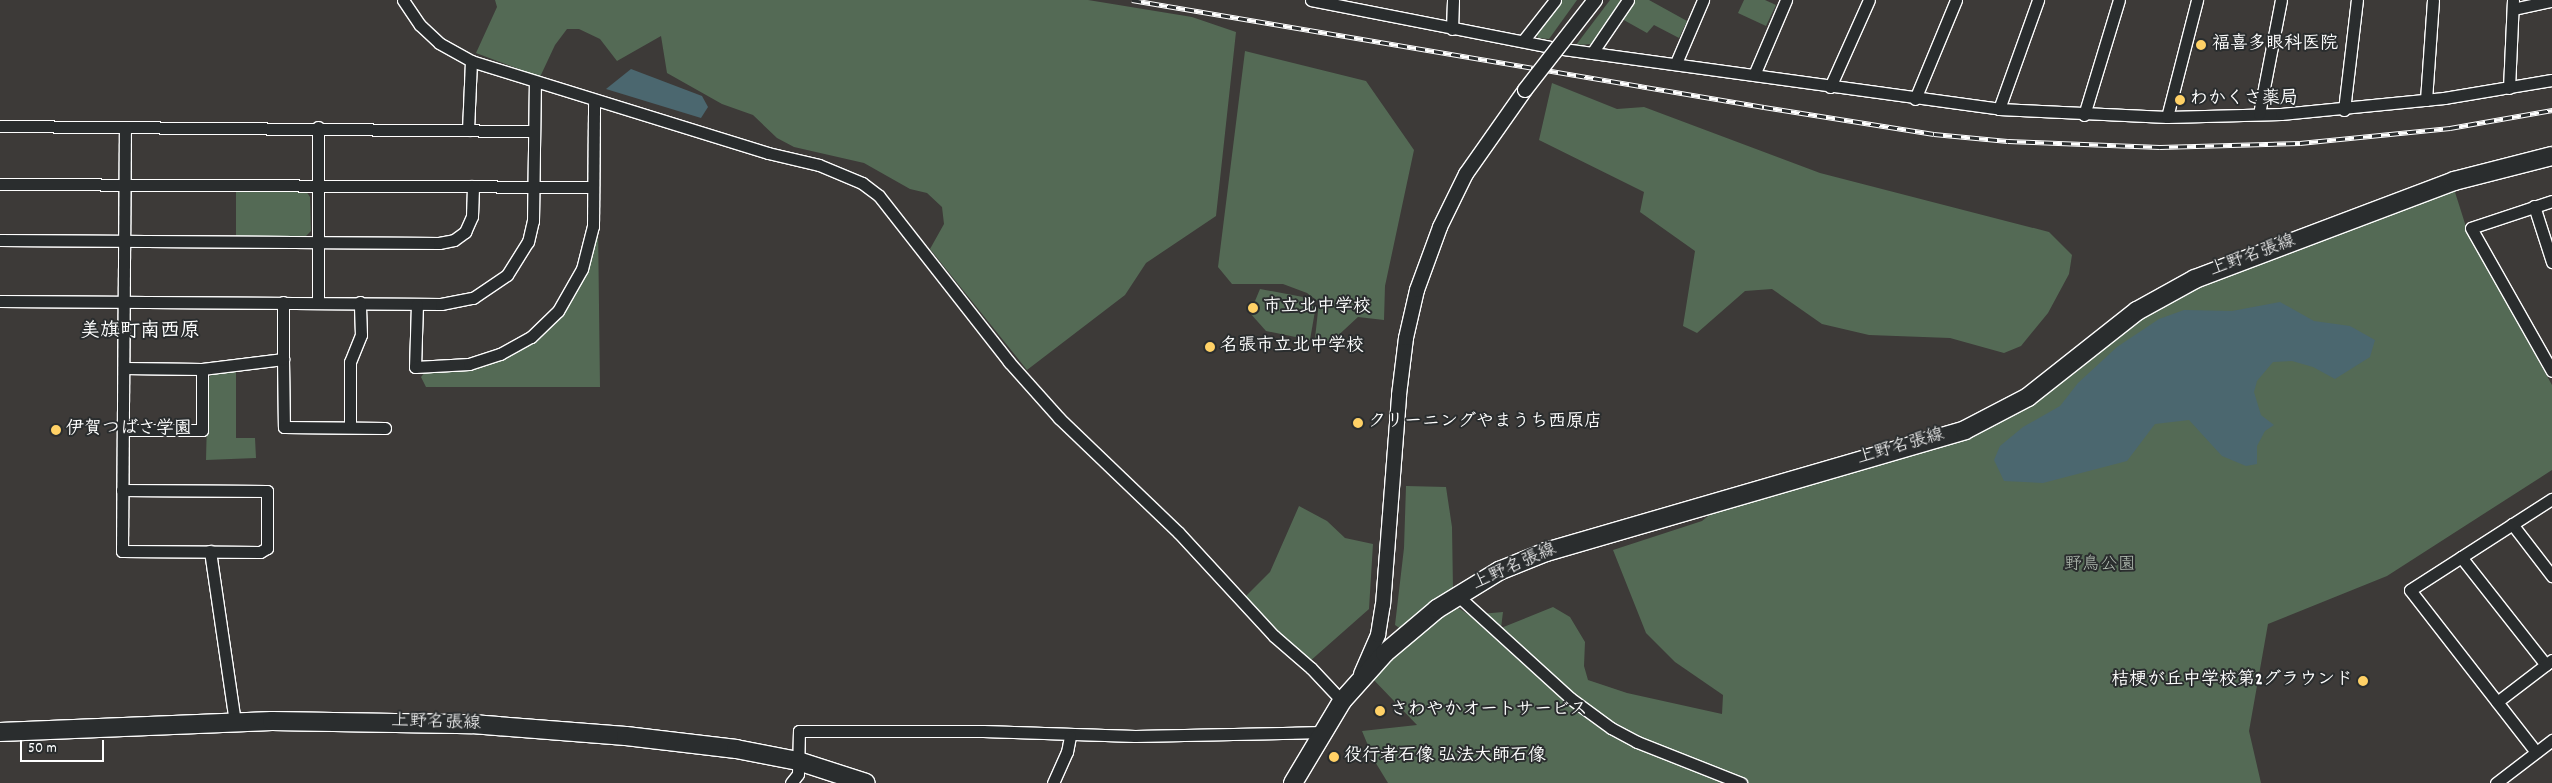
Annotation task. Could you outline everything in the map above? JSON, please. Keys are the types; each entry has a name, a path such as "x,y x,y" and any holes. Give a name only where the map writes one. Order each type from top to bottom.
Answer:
{"main road":[{"name":"上野名張線","path":"1293,783 1342,701 1357,682 1406,634 1457,595 1499,571 1546,552 1965,430 2028,397 2137,311 2195,279 2454,181 2552,156"},
{"name":"上野名張線","path":"0,732 235,722 472,724 626,736 798,760 866,783"}],"street":[{"path":"403,0 420,25 439,42 471,61 535,84 768,153 819,165 862,183 879,196 1008,362 1058,418 1178,532 1274,636 1311,668 1342,701"},
{"path":"1311,0 1452,29 1592,53 1676,62 1915,99 1998,109 2084,115 2167,117 2344,110 2426,100 2552,80"},
{"path":"1452,29 1453,0"},
{"path":"1523,41 1555,0"},
{"path":"1357,682 1374,648 1380,625 1399,395 1406,338 1417,290 1440,226 1466,174 1525,90 1595,0"},
{"path":"1592,53 1628,0"},
{"path":"1676,62 1703,0"},
{"path":"1754,75 1786,0"},
{"path":"1830,87 1869,0"},
{"path":"1915,99 1956,0"},
{"path":"1998,109 2038,0"},
{"path":"2084,115 2119,0"},
{"path":"2167,117 2197,0"},
{"path":"2259,114 2281,0"},
{"path":"2344,110 2357,0"},
{"path":"2426,100 2433,0"},
{"path":"2509,88 2513,4 2552,2"},
{"path":"468,130 471,61"},
{"path":"0,301 447,304 473,298 507,275 520,260 528,242 533,221 535,84"},
{"path":"417,304 415,367 481,361 531,337 558,311 582,269 593,226 594,100"},
{"path":"0,126 534,131"},
{"path":"122,490 267,492 267,548 260,552 122,551 122,490 124,368 125,126"},
{"path":"318,128 318,302"},
{"path":"0,184 593,187"},
{"path":"0,240 317,242 454,240 470,224 473,186"},
{"path":"2552,201 2471,228 2552,371"},
{"path":"2534,206 2552,262"},
{"path":"282,302 284,427 385,428"},
{"path":"350,427 350,362 361,335 360,302"},
{"path":"124,368 202,369 283,359"},
{"path":"123,430 202,430 202,369"},
{"path":"2536,752 2410,590 2552,499"},
{"path":"2512,524 2552,576"},
{"path":"210,551 235,722"},
{"path":"2461,558 2549,662 2497,702"},
{"path":"1457,595 1570,698 1604,723 1637,742 1740,783"},
{"path":"791,783 798,774 799,730 983,731 1070,736 1323,732"},
{"path":"1053,783 1067,752 1070,736"},
{"path":"2496,783 2552,740"}],"green space":[{"path":"495,0 1088,0 1192,17 1236,32 1216,216 1146,263 1125,295 1027,370 930,249 944,224 942,207 927,193 910,189 864,163 794,147 777,138 753,115 722,104 667,73 661,36 617,61 600,39 579,29 567,29 555,45 540,77 476,53 497,7"},
{"path":"1561,0 1577,0 1549,39 1538,38 1536,31"},
{"path":"1610,0 1621,0 1592,44 1576,45"},
{"path":"1635,0 1649,0 1687,21 1679,38 1654,25 1647,33 1622,19"},
{"path":"1744,0 1765,0 1776,5 1766,26 1738,13"},
{"path":"1245,51 1366,81 1414,150 1385,286 1384,320 1358,317 1331,342 1315,338 1319,302 1307,293 1283,284 1232,284 1218,267"},
{"path":"1552,83 1617,109 1644,107 1820,173 2049,232 2072,255 2069,274 2048,313 2021,346 2004,353 1950,338 1869,335 1822,324 1772,289 1745,291 1697,333 1683,326 1695,251 1640,212 1644,192 1539,140"},
{"name":"野鳥公園","path":"2454,189 2468,233 2552,385 2552,470 2387,576 2268,624 2249,731 2261,783 1388,783 1374,760 1362,731 1417,725 1370,676 1454,605 1469,615 1503,612 1501,628 1553,607 1570,617 1585,642 1584,666 1588,680 1627,693 1722,714 1723,695 1675,662 1646,633 1613,550 1702,521 1712,513 1979,430 2181,292"},
{"path":"236,191 306,191 310,197 311,231 306,236 236,236"},
{"path":"598,224 600,387 426,387 421,377 426,371 482,366 503,359 550,327 566,308 587,269"},
{"path":"1260,289 1303,297 1312,303 1315,311 1310,340 1266,331 1250,313"},
{"path":"236,370 236,438 255,438 256,458 206,460 208,378 214,373"},
{"path":"1406,486 1446,487 1452,527 1453,589 1401,629 1395,625 1404,548"},
{"path":"1299,506 1327,521 1345,538 1373,544 1369,609 1309,662 1245,597 1270,572"}],"water":[{"path":"631,69 702,96 708,107 701,118 606,89"},
{"path":"2280,302 2314,321 2350,326 2375,340 2370,357 2335,379 2313,367 2292,361 2273,362 2257,381 2254,392 2261,415 2274,425 2265,431 2257,446 2257,464 2246,466 2222,456 2189,420 2155,424 2127,461 2043,483 2004,481 1994,460 2000,446 2023,427 2060,406 2078,383 2117,347 2159,319 2184,310 2232,311"}],"railway":[{"path":"1132,0 1764,107 1934,134 2008,141 2160,147 2300,143 2450,128 2552,110"}],"place":[{"name":"福喜多眼科医院","path":"2201,45"},
{"name":"わかくさ薬局","path":"2180,100"},
{"name":"市立北中学校","path":"1253,308"},
{"name":"名張市立北中学校","path":"1210,347"},
{"name":"クリーニングやまうち西原店","path":"1358,423"},
{"name":"伊賀つばさ学園","path":"56,430"},
{"name":"桔梗が丘中学校第2グラウンド","path":"2363,681"},
{"name":"さわやかオートサービス","path":"1380,711"},
{"name":"役行者石像 弘法大師石像","path":"1334,757"}],"district":[{"name":"美旗町南西原","path":"140,332"}]}
